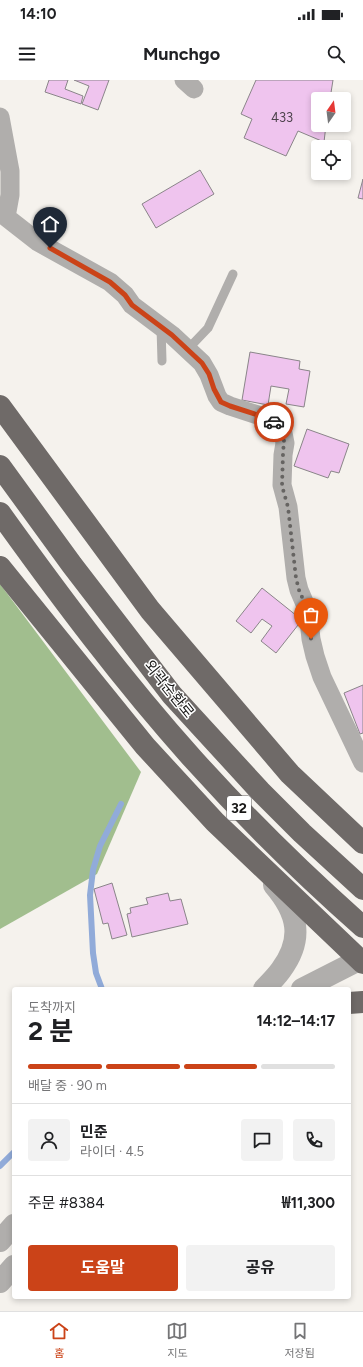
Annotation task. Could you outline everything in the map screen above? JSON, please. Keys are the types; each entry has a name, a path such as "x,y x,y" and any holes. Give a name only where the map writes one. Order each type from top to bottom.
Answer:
{"highway":[{"path":"0,406 150,610 290,774 361,841"},
{"name":"외곽순환로","path":"0,466 72,565 172,695 260,791 302,833 363,889"},
{"name":"외곽순환로","path":"0,513 86,631 192,758 269,840 321,890 363,927"},
{"path":"0,567 145,746 214,822 362,960"},
{"path":"351,1003 363,1002"}],"street":[{"path":"0,117 10,171 10,195 3,216 38,242 110,282 125,295 132,305 188,349 197,358 206,369 221,402 270,419 279,426 283,433 285,443 283,454 282,486 288,507 296,578 299,590 308,611 311,639 322,677 363,763"},
{"path":"266,987 287,960 296,933 294,916 283,896 273,884 274,878"},
{"path":"306,987 362,960"},
{"path":"328,987 362,960"},
{"path":"0,1241 12,1227"},
{"path":"0,1282 12,1268"}],"lane":[{"path":"188,349 208,328 234,274"},
{"path":"161,327 162,361"}],"green space":[{"path":"0,584 141,772 97,874 0,929"}],"building":[{"path":"49,80 68,80 65,89 83,96 81,104 45,92"},
{"path":"74,80 109,80 98,110 82,104 89,86"},
{"path":"256,80 333,80 331,92 311,92 311,132 325,132 324,140 319,140 298,131 286,156 244,138 252,119 241,114"},
{"path":"200,170 214,194 156,228 142,204"},
{"path":"363,179 363,199 358,198"},
{"path":"250,352 300,361 299,369 310,371 304,407 286,404 289,389 271,386 268,405 242,400"},
{"path":"307,429 349,444 339,473 331,471 328,478 294,466"},
{"path":"262,588 302,620 276,653 261,641 272,626 262,619 251,633 236,621"},
{"path":"363,685 363,733 360,734 344,693"},
{"path":"112,883 127,935 112,939 108,923 103,924 94,889"},
{"path":"168,893 170,901 181,899 188,924 132,937 127,914 131,913 130,908 148,904 146,898"}],"waterway":[{"path":"101,987 96,973 93,953 90,895 93,870 100,846 121,804"},
{"path":"0,1166 12,1154"}],"way so far":[{"path":"274,422 279,426 283,433 285,443 283,454 282,486 288,507 296,578 299,590 308,611 311,639"}],"route":[{"path":"50,248 110,282 125,295 132,305 172,335 202,363 209,374 217,396 221,402 267,418 274,422"}]}
